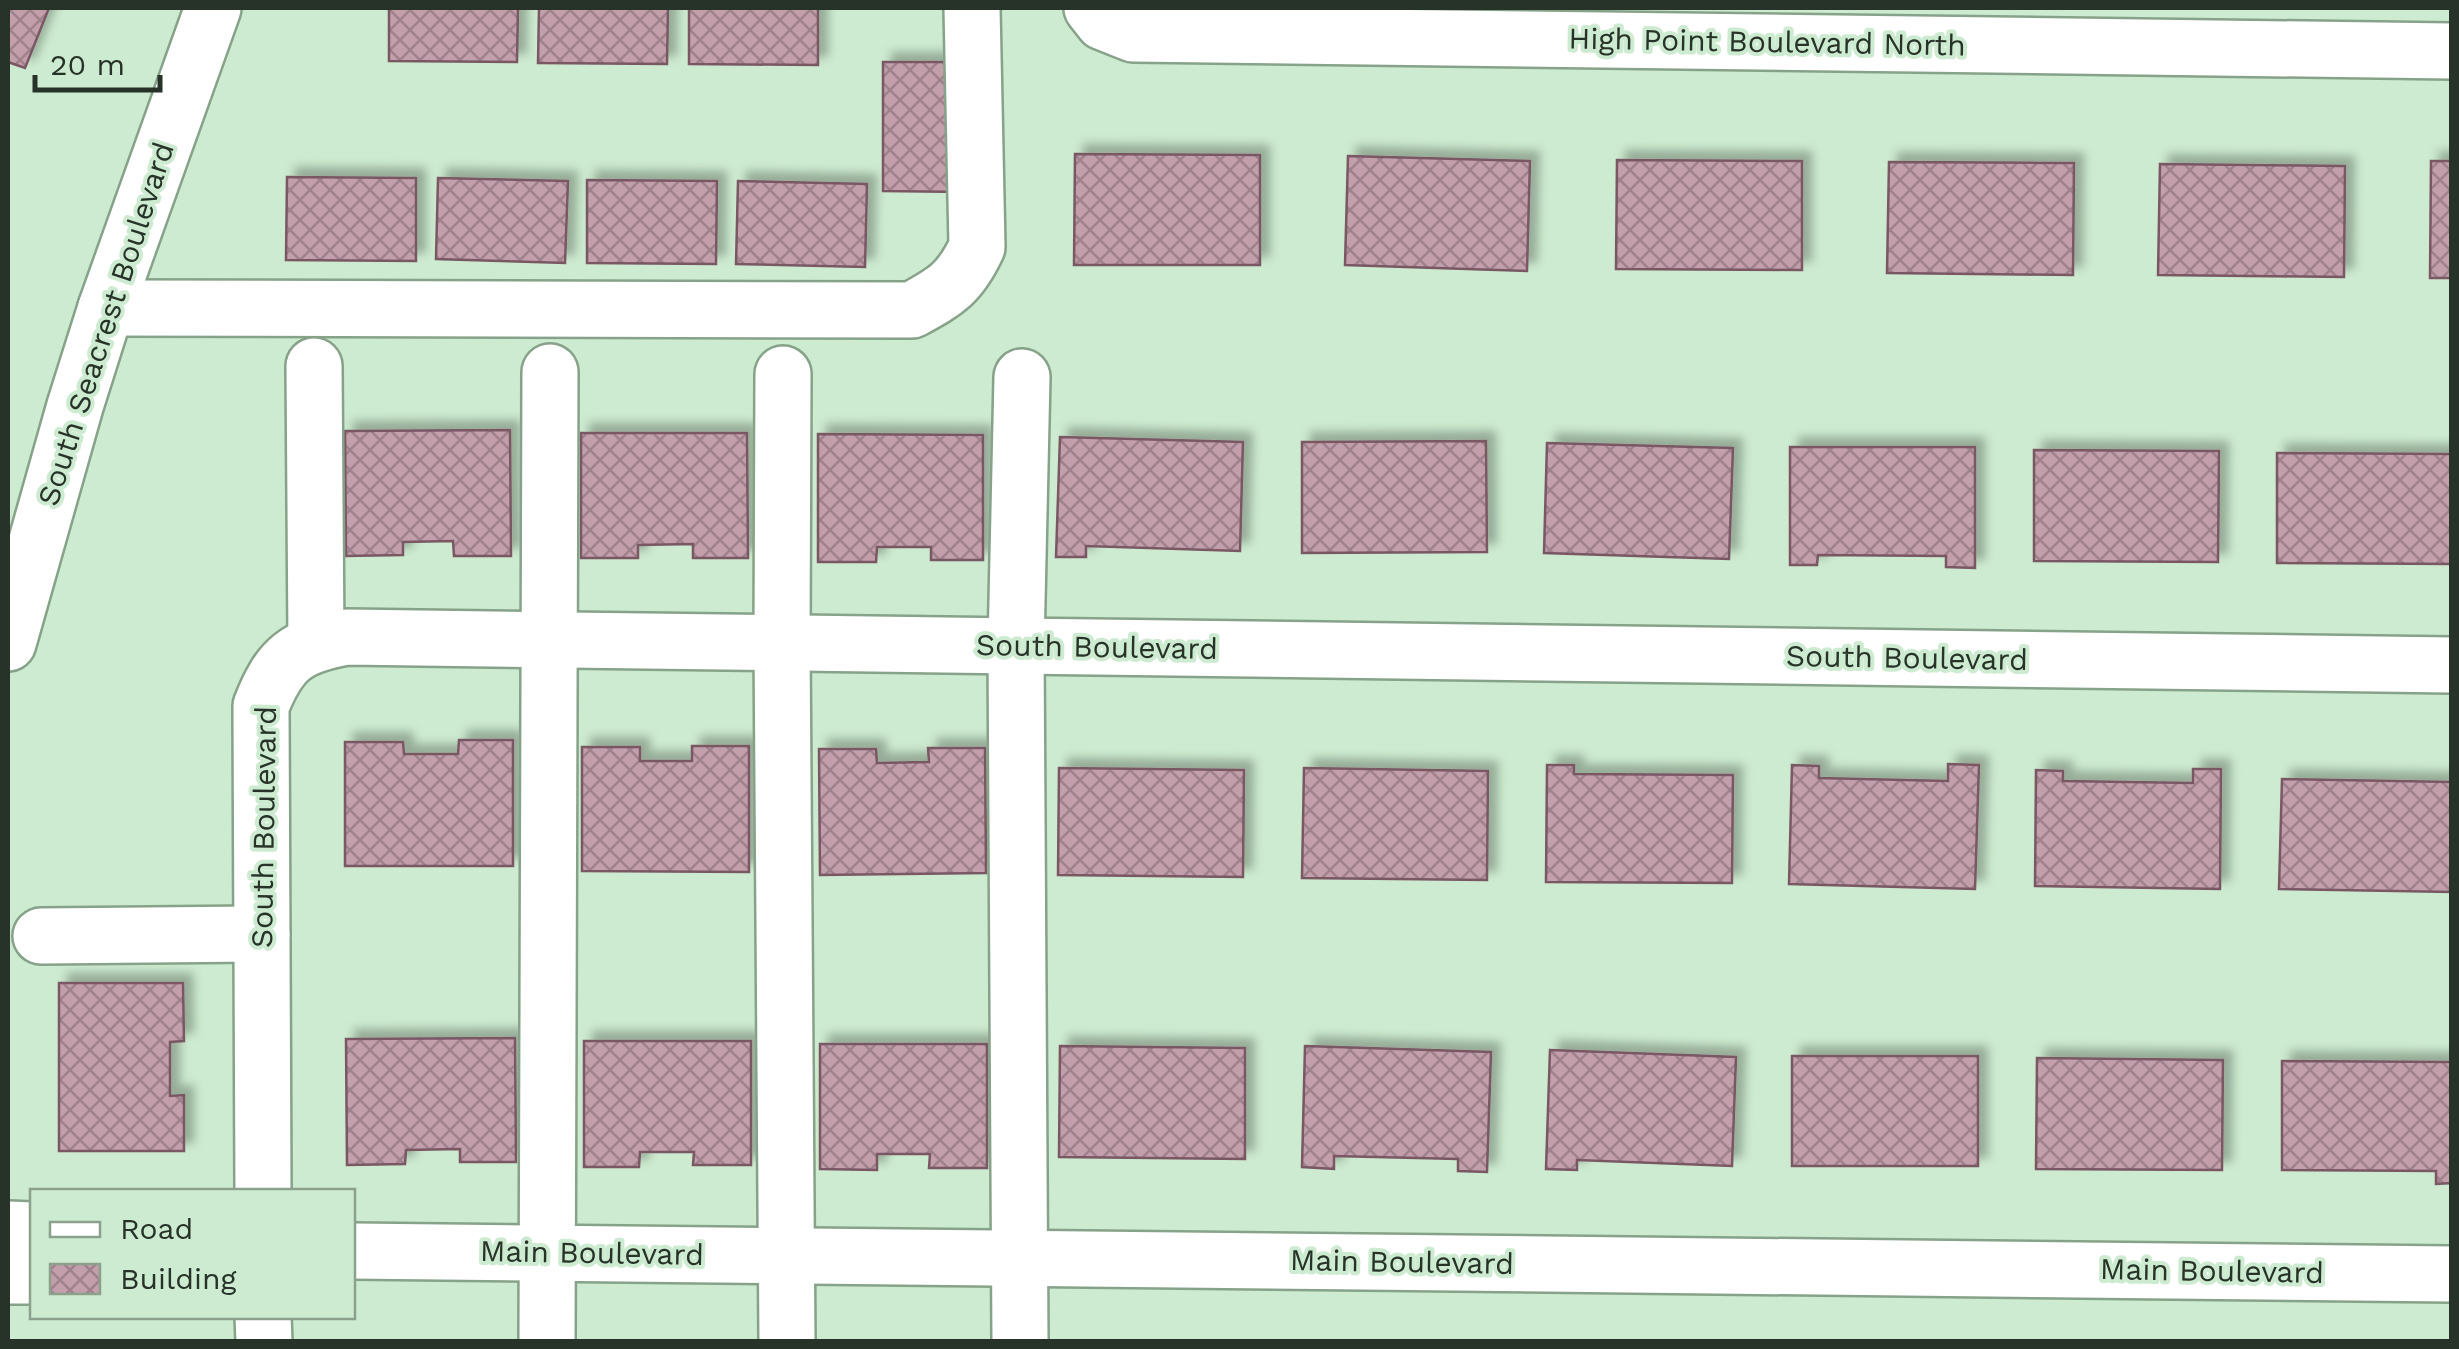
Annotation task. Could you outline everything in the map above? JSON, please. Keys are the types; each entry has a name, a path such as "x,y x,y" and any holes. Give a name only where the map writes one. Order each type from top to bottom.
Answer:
{"street":[{"name":"South Seacrest Boulevard","path":"8,643 74,406 213,8"},
{"path":"106,308 912,310 939,295 964,274 977,247 972,8"},
{"name":"High Point Boulevard North","path":"1092,8 1104,22 1133,34 2452,51"},
{"path":"314,366 316,642"},
{"path":"547,1342 550,372"},
{"path":"783,374 787,1342"},
{"path":"1020,1342 1016,646 1022,376"},
{"name":"South Boulevard","path":"263,1189 261,706 272,679 290,657 316,642 347,637 2452,665"},
{"path":"41,936 262,934"},
{"name":"Main Boulevard","path":"355,1251 2452,1274"}],"building":[{"path":"8,8 49,8 25,68 8,62"},
{"path":"389,8 518,8 517,62 389,61"},
{"path":"539,8 668,8 667,64 538,63"},
{"path":"689,8 818,8 818,65 689,64"},
{"path":"883,62 966,62 965,192 883,191"},
{"path":"1075,154 1260,155 1260,265 1074,265"},
{"path":"1348,156 1530,161 1527,271 1345,265"},
{"path":"1617,160 1802,161 1802,270 1616,269"},
{"path":"2431,161 2452,161 2452,278 2430,278"},
{"path":"1889,162 2074,163 2073,275 1887,273"},
{"path":"2160,164 2345,166 2344,277 2158,275"},
{"path":"287,177 416,178 416,261 286,260"},
{"path":"438,178 568,181 565,263 436,259"},
{"path":"587,180 717,181 716,264 587,263"},
{"path":"738,181 867,184 865,267 736,264"},
{"path":"510,430 511,556 454,556 453,541 403,542 403,555 346,556 345,431"},
{"path":"581,433 747,433 748,558 693,558 693,544 638,545 638,558 581,558"},
{"path":"818,434 983,435 983,560 931,560 931,547 877,547 876,562 818,562"},
{"path":"1060,437 1243,442 1240,551 1086,546 1086,557 1056,557"},
{"path":"1486,441 1487,552 1302,553 1302,442"},
{"path":"1547,443 1733,448 1729,559 1544,553"},
{"path":"1790,447 1975,447 1975,568 1946,567 1946,556 1818,555 1817,565 1790,565"},
{"path":"2034,450 2219,451 2218,562 2034,561"},
{"path":"2277,453 2452,454 2452,564 2277,563"},
{"path":"459,740 513,740 513,866 345,866 345,742 403,742 404,754 458,754"},
{"path":"692,746 749,746 749,872 582,871 582,747 640,747 640,761 692,761"},
{"path":"928,748 985,748 986,873 820,875 819,749 876,749 877,763 929,762"},
{"path":"1948,764 1979,765 1975,889 1789,884 1792,765 1819,766 1819,778 1948,781"},
{"path":"1547,765 1574,765 1574,774 1733,775 1732,883 1546,882"},
{"path":"1059,768 1244,770 1243,877 1058,875"},
{"path":"1304,768 1488,771 1487,880 1302,878"},
{"path":"2193,769 2221,769 2220,889 2035,886 2036,770 2063,771 2063,781 2193,783"},
{"path":"2282,779 2452,782 2452,892 2279,889"},
{"path":"59,983 183,983 184,1041 170,1042 170,1096 184,1095 184,1151 59,1151"},
{"path":"515,1038 516,1162 460,1162 460,1149 406,1150 405,1164 347,1165 346,1039"},
{"path":"584,1041 751,1041 751,1165 693,1165 694,1152 640,1152 639,1167 584,1167"},
{"path":"820,1044 987,1044 987,1168 929,1168 930,1154 877,1154 877,1170 820,1169"},
{"path":"1060,1046 1245,1048 1245,1159 1059,1157"},
{"path":"1305,1046 1491,1052 1487,1172 1458,1171 1458,1159 1334,1156 1334,1169 1302,1167"},
{"path":"1550,1050 1736,1057 1732,1166 1577,1160 1577,1170 1546,1169"},
{"path":"1792,1056 1978,1056 1978,1166 1792,1166"},
{"path":"2037,1058 2223,1060 2222,1170 2036,1169"},
{"path":"2282,1061 2452,1062 2452,1183 2436,1184 2436,1171 2282,1170"}]}
